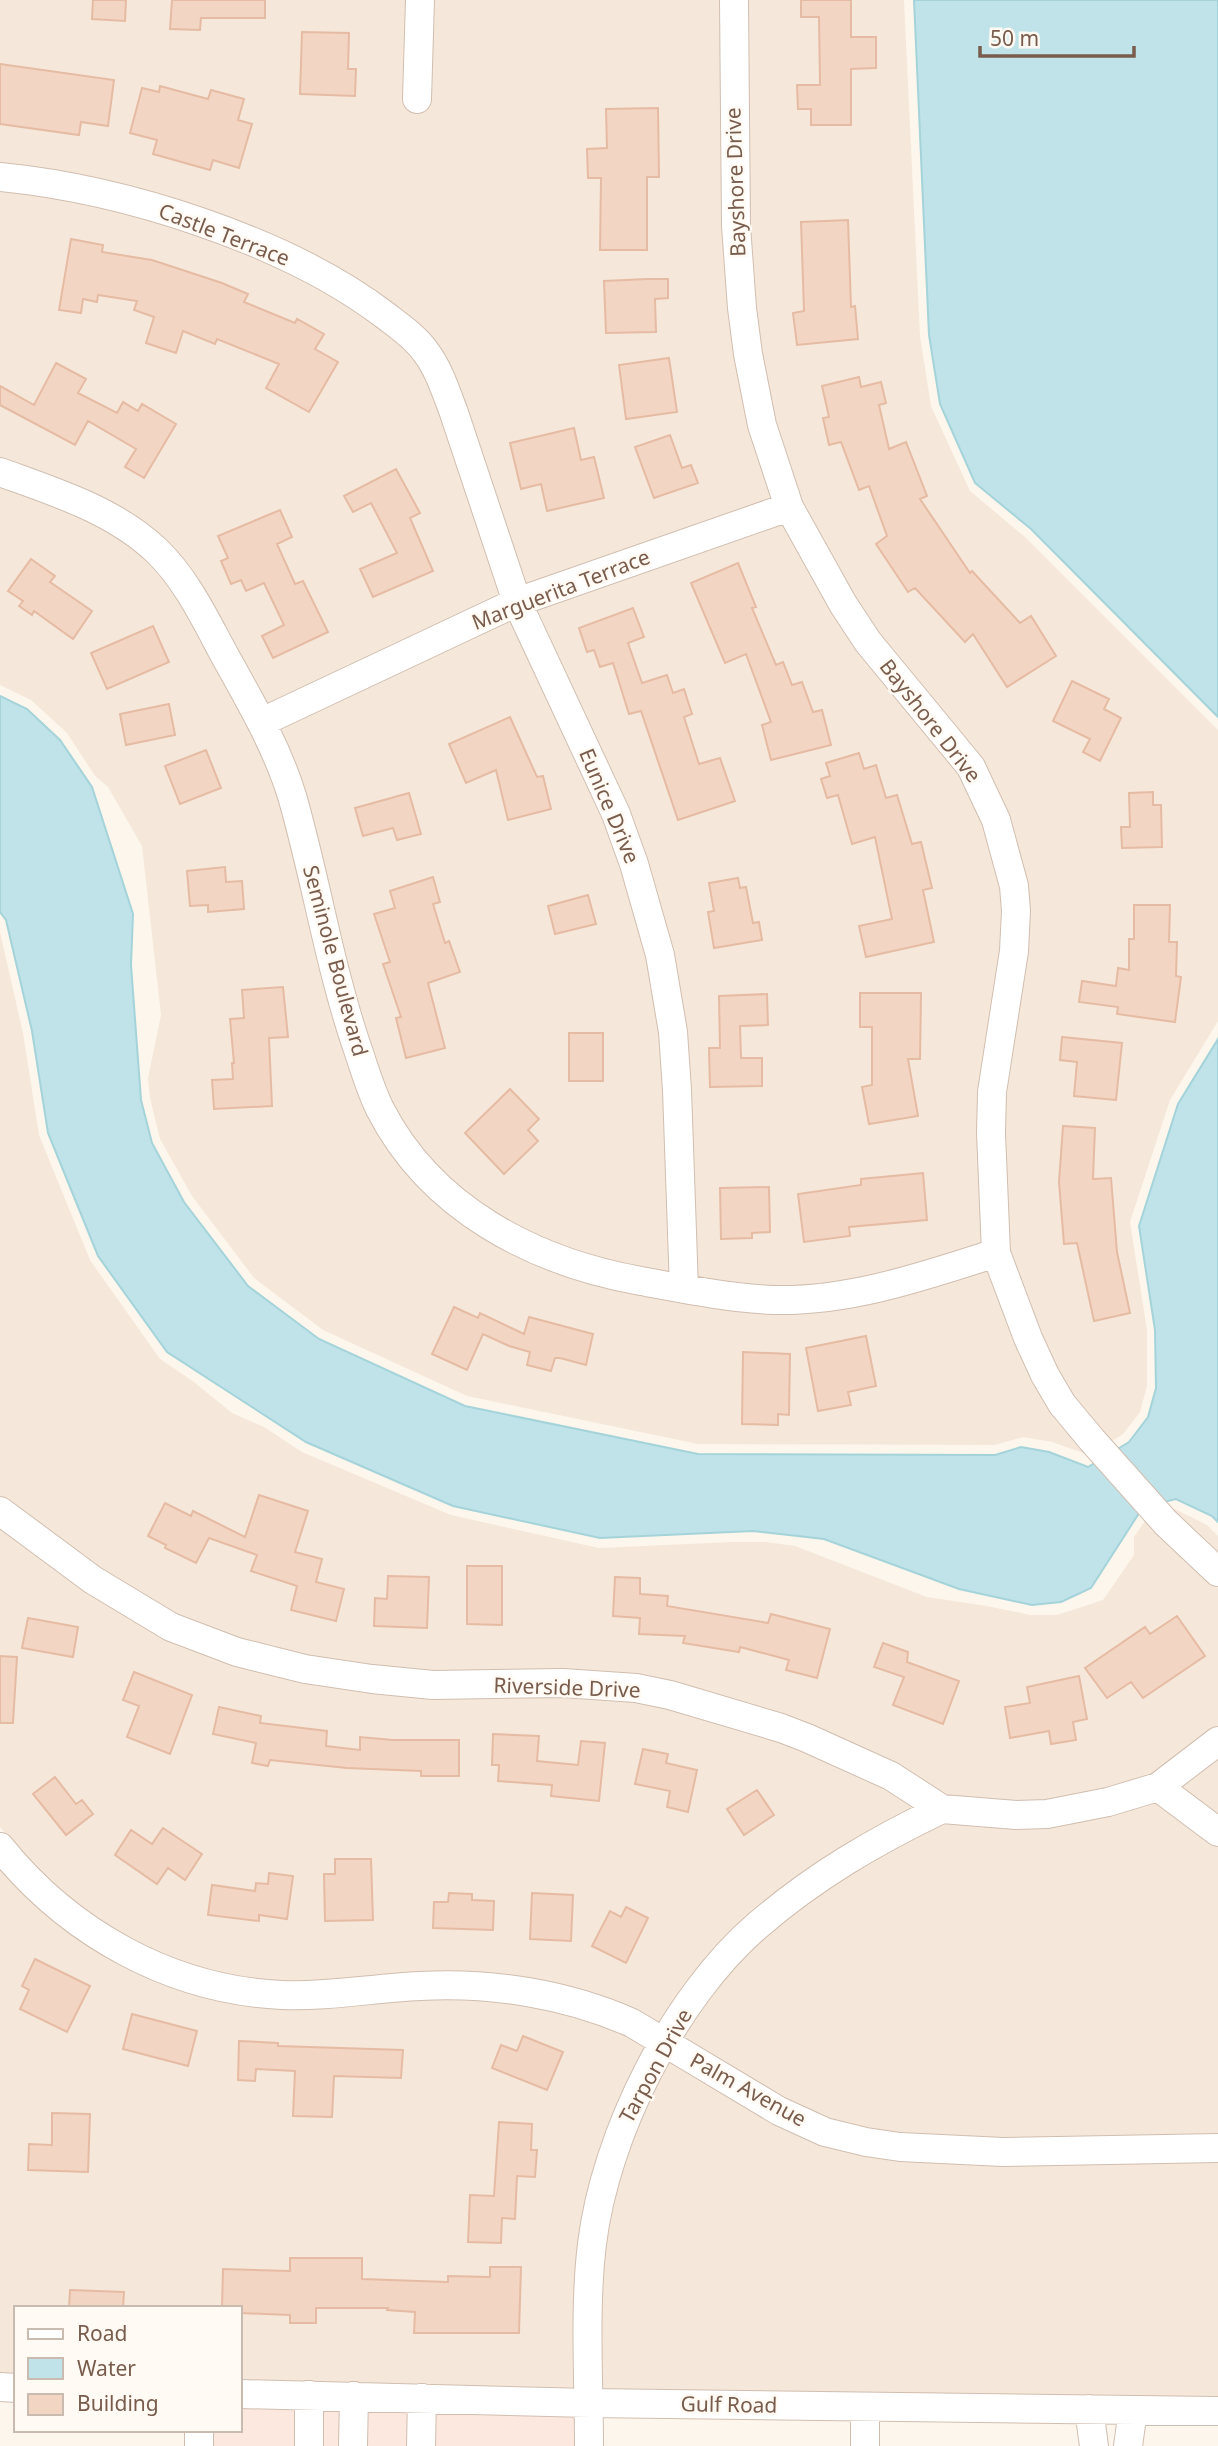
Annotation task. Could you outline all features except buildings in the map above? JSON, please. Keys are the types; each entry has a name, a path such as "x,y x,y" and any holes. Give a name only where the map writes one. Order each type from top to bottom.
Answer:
{"street":[{"path":"417,99 420,0"},
{"name":"Bayshore Drive","path":"734,0 736,226 741,308 762,425 789,507 843,604 867,642 971,768 996,820 1014,886 1014,951 992,1092 996,1253 1045,1375 1062,1404 1166,1523 1218,1573"},
{"name":"Castle Terrace","path":"0,177 111,196 156,208 240,237 336,283 375,307 425,349"},
{"name":"Eunice Drive","path":"425,349 443,382 517,602 616,814 634,864 660,955 673,1032 684,1289"},
{"name":"Seminole Boulevard","path":"0,472 75,499 117,521 156,550 171,567 207,623 262,722 292,798 344,1007 379,1106 417,1167 483,1223 555,1259 600,1273 749,1298 802,1298 872,1290 996,1253"},
{"name":"Marguerita Terrace","path":"262,722 517,602 789,507"},
{"name":"Riverside Drive","path":"0,1511 93,1580 171,1627 237,1652 305,1669 372,1679 433,1685 562,1683 636,1688 670,1695 807,1738 891,1776 942,1809 1016,1815 1047,1814 1108,1802 1158,1787 1218,1741"},
{"path":"1158,1787 1218,1832"},
{"name":"Tarpon Drive","path":"589,2446 589,2281 599,2204 608,2166 624,2120 664,2043 706,1982 756,1926 837,1864 942,1809"},
{"name":"Palm Avenue","path":"0,1847 22,1874 77,1922 138,1959 200,1982 233,1990 283,1995 422,1985 499,1988 548,1996 607,2012 632,2023 779,2111 825,2132 866,2142 900,2147 1003,2152 1218,2148"},
{"name":"Gulf Road","path":"242,2393 589,2403 1218,2411"},
{"path":"309,2395 309,2446"},
{"path":"353,2446 354,2396"},
{"path":"421,2446 422,2398"},
{"path":"865,2407 865,2446"},
{"path":"1089,2409 1094,2446"},
{"path":"1128,2446 1133,2410"}],"shaded area":[{"path":"0,0 409,0 406,110 427,111 430,0 723,0 775,499 523,587 464,409 381,298 0,166"},
{"path":"744,0 904,0 920,336 931,406 970,491 1025,537 1218,730 1218,1021 1170,1100 1130,1222 1147,1330 1147,1386 1140,1412 1123,1434 1109,1443 1071,1396 1054,1369 1006,1250 1001,1133 1024,883 799,502 772,421 758,352 746,225"},
{"path":"0,189 127,212 237,248 282,269 369,317 417,357 433,387 504,595 266,707 193,578 0,460"},
{"path":"0,485 71,511 112,532 149,560 175,592 252,727 278,788 334,1010 443,1206 674,1299 990,1267 1089,1455 1052,1442 1023,1437 994,1445 698,1444 467,1396 323,1330 254,1278 192,1196 160,1139 148,1078 161,1015 142,846 108,787 95,776 67,733 31,700 0,685"},
{"path":"784,521 963,774 986,825 1006,912 985,1244 903,1270 837,1283 776,1288 694,1279 683,1030 532,609"},
{"path":"512,617 607,819 649,958 662,1034 673,1275 603,1262 511,1225 456,1187 409,1138 378,1075 276,728"},
{"path":"0,932 23,1033 39,1135 90,1260 160,1359 232,1413 264,1427 302,1452 451,1515 599,1548 731,1542 766,1542 795,1546 927,1597 1030,1615 1057,1615 1103,1600 1134,1555 1134,1537 1147,1518 1218,1588 1218,1726 1158,1773 1156,1771 1152,1777 1073,1798 1016,1803 949,1798 948,1794 943,1796 785,1717 307,1657 239,1641 175,1616 98,1569 0,1496"},
{"path":"1175,1509 1207,1525 1218,1536 1218,1556 1170,1511"},
{"path":"0,1525 166,1638 562,1695 634,1700 667,1706 778,1739 886,1787 918,1808 895,1818 661,2028 636,2012 235,1978 170,1960 115,1932 54,1890 0,1827"},
{"path":"1218,1756 1218,1817 1177,1788"},
{"path":"1156,1800 1218,1846 1218,2136 1004,2140 901,2135 828,2120 783,2100 680,2039 714,1990 763,1935 842,1874 941,1822 946,1825 948,1822"},
{"path":"0,1865 134,1969 422,1997 477,1998 546,2008 604,2023 649,2048 614,2116 578,2390 242,2382 242,2306 14,2306 14,2376 0,2376"},
{"path":"667,2059 821,2143 1218,2160 1218,2399 599,2391 600,2281 618,2170"},
{"path":"242,2406 578,2416 578,2446 185,2446 186,2432 242,2432"}],"water":[{"path":"914,0 1218,0 1218,717 1031,529 975,483 940,404 929,335"},
{"path":"0,696 27,709 60,740 92,787 133,914 131,965 141,1100 152,1143 184,1202 248,1286 319,1339 465,1406 698,1454 995,1455 1021,1447 1049,1452 1088,1467 1129,1442 1148,1417 1156,1388 1155,1330 1139,1226 1178,1104 1218,1039 1218,1522 1212,1516 1176,1499 1143,1507 1091,1588 1061,1602 1032,1605 959,1589 824,1539 753,1531 600,1538 453,1506 306,1442 167,1352 98,1256 48,1133 32,1031 6,920 0,912"}]}
